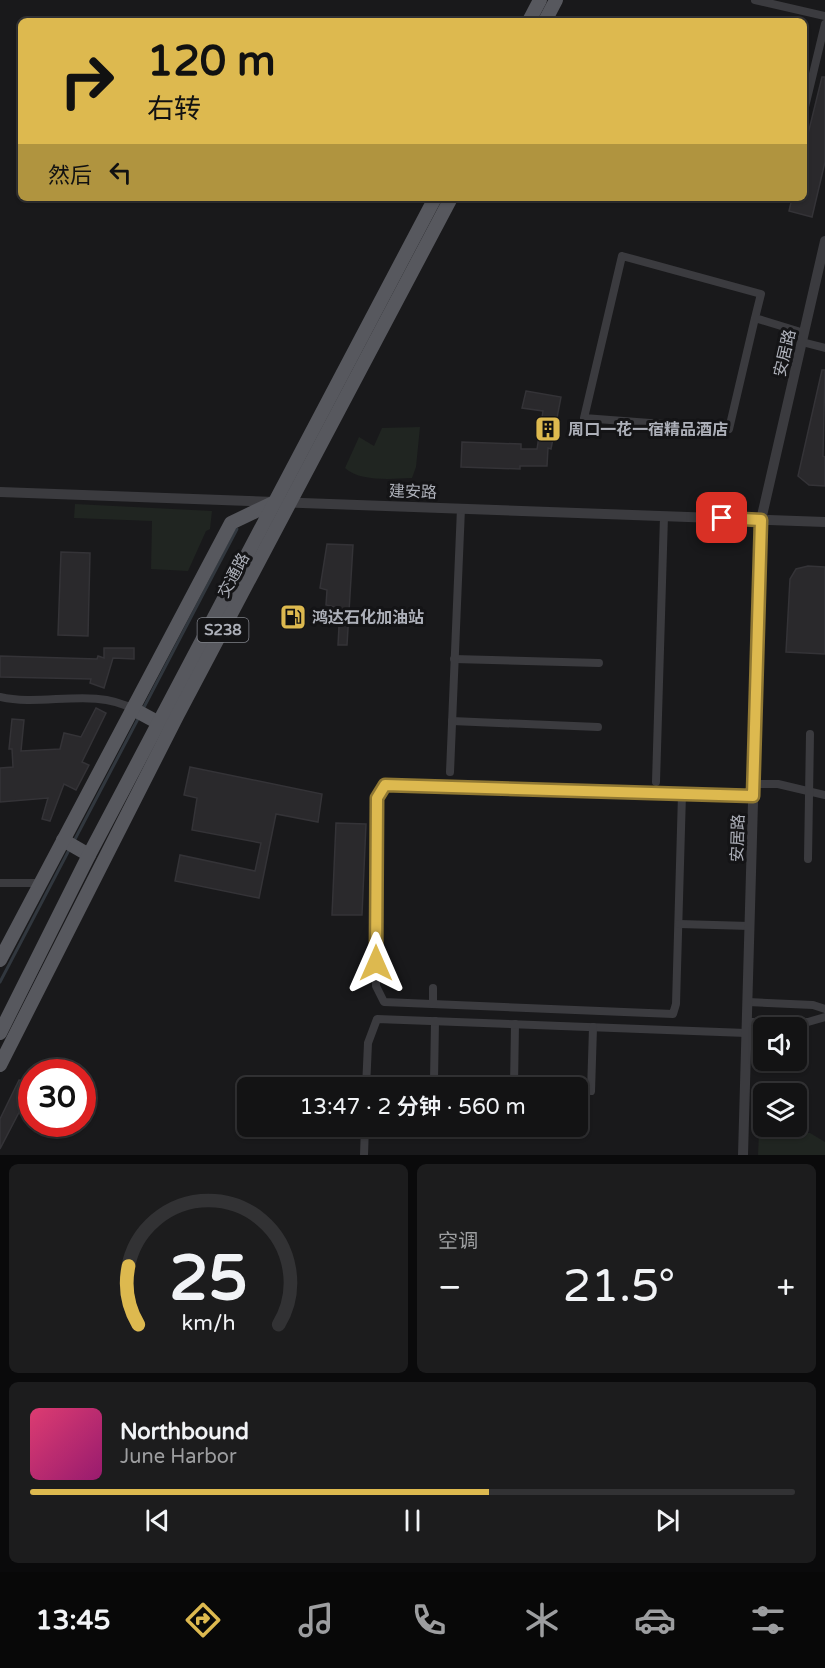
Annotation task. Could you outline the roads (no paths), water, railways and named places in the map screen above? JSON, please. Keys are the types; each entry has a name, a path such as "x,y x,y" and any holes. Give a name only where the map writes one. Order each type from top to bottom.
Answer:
{"main road":[{"path":"531,18 540,0"},
{"path":"547,18 556,0"},
{"name":"交通路","path":"0,1033 89,855 433,201"},
{"name":"交通路","path":"0,1065 177,716 449,201"},
{"path":"0,960 231,524 275,502"},
{"path":"133,709 159,723"},
{"path":"63,840 89,855"}],"street":[{"path":"755,0 787,4 825,16"},
{"path":"807,100 823,42 825,24"},
{"name":"安居路","path":"743,1155 761,520 825,241"},
{"path":"622,256 761,294 755,318 729,429 584,418 622,256"},
{"path":"755,318 825,348"},
{"name":"建安路","path":"0,492 825,522"},
{"path":"450,772 461,508"},
{"path":"656,782 664,516"},
{"path":"454,660 598,663"},
{"path":"0,697 29,700 91,699 122,703 133,709"},
{"path":"452,721 598,727"},
{"path":"808,859 810,734"},
{"path":"753,784 778,784 825,795"},
{"path":"682,794 676,1004 673,1014 384,1002 376,986 377,798 385,785 753,796"},
{"path":"0,883 40,883"},
{"path":"679,924 750,926"},
{"path":"433,1004 434,988"},
{"path":"748,1002 813,1005 825,1010"},
{"path":"366,1077 368,1043 377,1019 592,1027 747,1028 807,1022 825,1017"},
{"path":"434,1077 435,1021"},
{"path":"514,1077 515,1024"},
{"path":"591,1091 592,1027"},
{"path":"364,1155 365,1137"}],"waterway":[{"path":"142,711 237,529"},
{"path":"74,841 139,717"},
{"path":"0,982 69,850"}],"place":[{"name":"周口一花一宿精品酒店","path":"548,429"},
{"name":"鸿达石化加油站","path":"293,617"}]}
